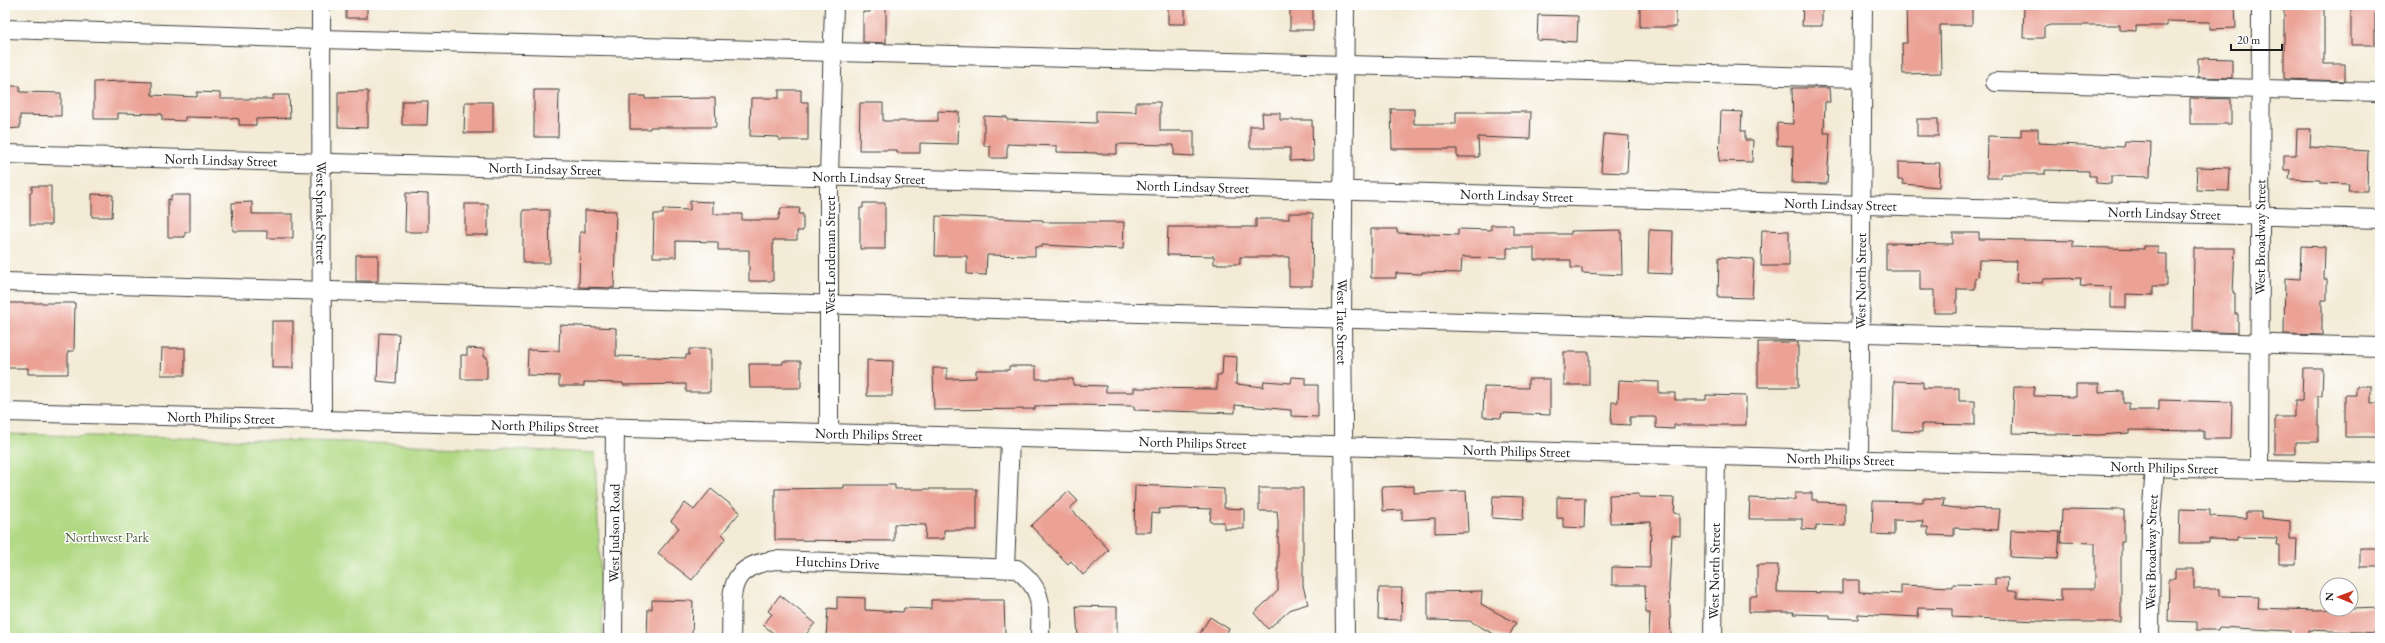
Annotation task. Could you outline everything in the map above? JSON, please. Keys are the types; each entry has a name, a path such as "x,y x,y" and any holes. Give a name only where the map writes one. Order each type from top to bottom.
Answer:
{"street":[{"name":"West Spraker Street","path":"321,5 320,163 322,421"},
{"name":"West Lordeman Street","path":"829,434 831,305 830,176 834,5"},
{"name":"West Tate Street","path":"1345,5 1342,318 1345,638"},
{"name":"West North Street","path":"1859,460 1863,5"},
{"name":"West Broadway Street","path":"2259,470 2261,5"},
{"path":"5,29 321,39 1862,78"},
{"path":"1995,82 2380,92"},
{"name":"North Lindsay Street","path":"5,154 2380,219"},
{"path":"5,282 2380,347"},
{"name":"North Philips Street","path":"5,412 2380,473"},
{"name":"West Judson Road","path":"613,638 615,428"},
{"path":"1005,568 1010,439"},
{"name":"West North Street","path":"1713,638 1716,457"},
{"name":"West Broadway Street","path":"2150,638 2151,519 2155,467"},
{"name":"Hutchins Drive","path":"731,638 733,584 737,575 762,562 776,560 1017,569 1034,584 1040,601 1040,638"}],"green space":[{"name":"Northwest Park","path":"5,434 348,442 595,453 603,638 5,638"}],"building":[{"path":"346,5 367,5 367,18 346,18"},
{"path":"870,5 886,5 886,43 863,42 863,12 870,12"},
{"path":"1168,5 1185,5 1185,24 1168,24"},
{"path":"1290,5 1313,5 1313,30 1290,30"},
{"path":"1640,5 1676,5 1676,27 1640,27"},
{"path":"1803,5 1822,5 1822,26 1802,26"},
{"path":"1906,5 1972,5 1972,25 1940,25 1941,73 1903,74 1902,43 1907,43"},
{"path":"2024,5 2235,5 2236,28 2210,29 2210,22 2167,21 2167,26 2136,26 2136,31 2120,30 2120,25 2050,25 2044,27 2044,38 2023,38"},
{"path":"2284,5 2324,5 2324,64 2345,64 2345,81 2284,79"},
{"path":"2351,5 2375,5 2375,45 2351,45"},
{"path":"1538,15 1578,16 1577,42 1537,40"},
{"path":"2198,58 2232,59 2232,78 2198,77"},
{"path":"94,82 152,82 152,95 197,97 197,92 220,93 220,99 273,99 273,95 289,95 290,118 256,119 256,125 239,125 239,119 232,118 185,117 185,121 162,120 162,114 118,113 118,119 94,119"},
{"path":"5,86 20,86 20,92 61,93 61,116 20,115 20,128 5,129"},
{"path":"1792,88 1829,88 1830,102 1825,102 1824,133 1830,133 1827,184 1792,183 1793,146 1777,145 1777,123 1793,124"},
{"path":"534,90 559,90 558,137 534,137"},
{"path":"779,90 801,90 801,102 808,102 808,140 779,140 779,137 750,136 751,98 779,98"},
{"path":"368,91 368,128 338,127 338,92"},
{"path":"630,96 645,96 645,99 715,98 716,127 650,127 650,129 630,129"},
{"path":"2190,98 2231,99 2231,124 2190,124"},
{"path":"402,101 428,101 427,125 402,125"},
{"path":"465,102 493,102 493,133 464,133"},
{"path":"1136,102 1160,102 1160,131 1194,131 1194,156 1174,155 1174,145 1117,144 1117,154 1097,154 1057,152 1057,146 1007,144 1007,158 990,158 990,146 984,146 984,116 1007,117 1007,120 1096,123 1096,111 1136,112"},
{"path":"860,103 883,103 883,121 938,121 938,111 959,112 958,144 920,143 920,153 897,153 897,150 859,150"},
{"path":"1391,109 1414,109 1414,124 1456,124 1456,112 1531,112 1530,139 1478,137 1479,157 1457,157 1457,149 1392,149"},
{"path":"1721,111 1742,112 1741,131 1745,131 1745,140 1753,140 1752,162 1719,161"},
{"path":"1262,113 1280,113 1280,120 1312,120 1313,160 1290,161 1290,148 1250,148 1250,126 1263,126"},
{"path":"1917,119 1938,119 1938,136 1917,136"},
{"path":"2021,129 2038,129 2038,143 2124,147 2125,141 2151,142 2150,177 2111,176 2111,184 2096,183 2096,176 2089,176 2089,171 2045,170 2045,174 2001,174 2001,178 1987,178 1988,136 2021,137"},
{"path":"2297,129 2311,129 2310,147 2368,151 2367,191 2348,191 2349,184 2320,183 2320,180 2289,179 2290,170 2284,170 2284,155 2296,155"},
{"path":"1604,134 1629,136 1627,173 1601,172"},
{"path":"1898,162 1940,163 1939,187 1903,184 1903,180 1898,180"},
{"path":"2197,167 2230,168 2229,191 2196,190"},
{"path":"32,186 51,186 51,225 30,225 30,192 32,192"},
{"path":"406,193 428,194 428,232 405,232"},
{"path":"92,194 113,195 112,217 92,217"},
{"path":"171,195 190,195 190,232 185,232 185,237 168,237 168,199 171,200"},
{"path":"690,201 713,202 713,214 742,214 742,220 778,220 781,208 800,208 799,214 803,214 803,231 797,231 797,240 773,240 773,281 749,281 749,250 718,250 718,242 676,241 676,257 653,257 654,214 663,214 663,209 690,210"},
{"path":"252,202 252,214 293,214 293,238 267,238 267,231 233,231 232,203"},
{"path":"863,203 885,203 885,249 860,249 860,208 863,208"},
{"path":"465,204 488,204 488,235 465,235"},
{"path":"523,210 549,210 550,263 523,263"},
{"path":"585,210 616,211 614,288 579,287 580,232 585,232"},
{"path":"1289,213 1313,213 1312,286 1289,286 1289,257 1240,257 1240,264 1214,264 1214,256 1167,255 1168,227 1256,227 1256,219 1289,219"},
{"path":"936,216 1043,220 1043,222 1124,222 1123,249 1042,245 1042,247 1035,247 1035,256 987,255 986,275 967,274 967,256 935,256"},
{"path":"1491,225 1513,225 1513,234 1571,234 1571,231 1621,230 1622,275 1582,273 1582,268 1571,268 1571,260 1534,260 1534,248 1507,248 1507,258 1462,257 1461,273 1396,273 1396,278 1371,278 1371,229 1397,229 1397,233 1458,235 1458,229 1491,230"},
{"path":"1649,230 1673,231 1672,274 1648,273"},
{"path":"1762,230 1789,231 1789,266 1761,266"},
{"path":"1953,233 1979,233 1979,239 2073,241 2073,247 2144,249 2144,246 2158,246 2158,254 2167,254 2167,286 2153,286 2153,295 2126,294 2126,308 2111,308 2111,287 2080,286 2081,278 2043,279 2042,283 2016,282 2017,261 1979,260 1978,278 1975,278 1975,289 1957,289 1957,313 1934,313 1934,290 1920,290 1920,270 1886,270 1886,243 1953,244"},
{"path":"2301,246 2325,247 2324,279 2327,279 2327,300 2322,300 2322,335 2284,334 2285,278 2300,279"},
{"path":"2194,248 2235,248 2233,293 2235,293 2235,314 2238,314 2238,333 2193,331"},
{"path":"356,255 378,255 378,281 356,281"},
{"path":"1719,257 1754,259 1752,298 1718,297"},
{"path":"5,303 75,303 74,351 68,351 68,374 28,374 28,368 5,368"},
{"path":"272,321 293,321 293,368 272,368"},
{"path":"560,325 616,328 616,356 686,358 686,355 689,355 689,349 710,349 710,392 686,392 686,384 623,385 623,383 584,382 584,386 559,386 559,376 527,375 528,350 559,351"},
{"path":"379,333 399,334 396,383 377,381"},
{"path":"1758,342 1798,342 1798,387 1758,387"},
{"path":"162,348 185,348 185,375 161,375"},
{"path":"467,348 484,349 484,357 487,357 487,379 461,379 461,355 467,355"},
{"path":"1564,352 1589,352 1589,385 1564,385"},
{"path":"1223,356 1237,357 1236,384 1263,387 1264,381 1291,383 1292,377 1306,378 1306,385 1318,385 1318,417 1291,416 1291,410 1235,405 1235,413 1134,410 1134,406 1073,405 1035,406 1035,409 934,410 933,368 947,368 947,379 976,378 976,370 1009,370 1009,366 1036,366 1036,379 1073,379 1073,385 1106,386 1106,392 1134,392 1134,388 1217,389 1217,375 1222,375"},
{"path":"867,360 893,361 892,396 867,396"},
{"path":"783,361 801,361 801,388 750,388 749,364 783,364"},
{"path":"2303,368 2323,368 2322,396 2318,396 2318,442 2295,442 2295,454 2275,454 2275,417 2295,417 2295,401 2302,401"},
{"path":"1528,379 1550,379 1550,415 1502,413 1501,418 1483,417 1484,387 1528,388"},
{"path":"1619,380 1659,382 1659,393 1675,393 1675,400 1706,400 1706,395 1746,396 1746,425 1674,425 1674,429 1656,428 1656,417 1630,417 1630,425 1611,424 1612,402 1618,402"},
{"path":"1894,381 1923,382 1923,388 1959,388 1959,401 1975,401 1975,425 1922,424 1922,432 1893,431"},
{"path":"2076,384 2099,384 2099,392 2123,391 2123,403 2129,403 2129,410 2159,410 2159,400 2232,402 2231,439 2204,439 2204,431 2130,430 2130,433 2099,435 2012,433 2014,387 2034,387 2034,396 2076,397"},
{"path":"2356,386 2371,386 2371,403 2380,403 2380,437 2345,437 2345,395 2356,395"},
{"path":"844,485 895,485 895,489 977,489 977,530 944,530 944,539 925,539 926,525 894,524 894,541 775,540 775,489 844,488"},
{"path":"1135,485 1224,489 1224,508 1244,509 1244,529 1224,529 1224,522 1210,522 1211,509 1181,508 1159,509 1159,514 1152,513 1151,532 1134,532"},
{"path":"1414,486 1414,493 1466,491 1468,532 1435,533 1435,518 1402,520 1402,510 1383,511 1382,487"},
{"path":"1259,488 1303,488 1303,586 1308,604 1291,609 1268,629 1254,613 1278,591 1278,521 1277,511 1259,511"},
{"path":"711,489 740,512 722,534 726,538 692,580 658,553 679,528 671,521 685,503 694,510"},
{"path":"1068,491 1078,501 1070,508 1109,550 1083,575 1071,561 1068,564 1031,526"},
{"path":"1795,493 1812,493 1812,500 1817,500 1817,502 1845,503 1845,526 1816,525 1816,530 1802,529 1802,519 1749,519 1750,498 1792,500 1795,499"},
{"path":"1639,494 1639,497 1675,498 1674,513 1680,514 1680,536 1672,535 1669,586 1671,638 1649,638 1650,613 1646,613 1645,585 1612,585 1612,567 1650,568 1651,522 1610,523 1609,495"},
{"path":"1493,496 1524,497 1523,520 1492,518"},
{"path":"1557,497 1585,498 1584,528 1563,527 1563,518 1557,518"},
{"path":"1923,498 1944,499 1943,506 1955,508 2000,509 1998,530 1954,528 1954,536 1928,535 1928,527 1922,527 1923,521 1894,520 1894,535 1872,534 1873,501 1923,502"},
{"path":"2062,509 2124,510 2124,542 2121,542 2121,622 2060,622 1952,617 1952,609 1919,608 1918,617 1858,614 1858,619 1830,618 1830,615 1793,614 1794,612 1749,612 1749,596 1757,596 1757,565 1778,565 1777,592 1842,593 1842,580 1859,580 1859,592 1901,594 1901,585 1953,587 1953,584 1995,585 1995,578 2008,578 2007,591 2017,591 2017,598 2061,601 2061,589 2095,589 2095,543 2061,542"},
{"path":"2180,509 2210,510 2210,516 2246,518 2246,512 2261,512 2261,518 2290,521 2290,539 2297,539 2296,564 2279,564 2279,545 2276,545 2277,538 2237,537 2237,540 2209,539 2209,543 2179,543"},
{"path":"2011,530 2060,532 2058,559 2010,557"},
{"path":"2360,548 2380,548 2380,567 2360,567"},
{"path":"2175,569 2194,569 2194,589 2219,589 2219,596 2259,597 2258,608 2319,610 2319,617 2359,617 2359,609 2380,608 2380,633 2309,630 2309,636 2289,636 2290,631 2219,627 2218,630 2197,630 2197,622 2168,621 2169,579 2175,579"},
{"path":"1379,588 1402,588 1401,620 1378,619"},
{"path":"1482,591 1481,604 1516,623 1508,638 1501,638 1470,621 1428,620 1428,592"},
{"path":"780,595 815,623 803,638 780,638 763,625 772,614 768,611"},
{"path":"837,597 865,598 865,610 903,612 904,608 931,609 931,600 1004,600 1005,634 1002,634 1002,638 826,638 828,608 837,609"},
{"path":"652,600 693,601 692,638 647,638 648,609 652,609"},
{"path":"1076,606 1117,607 1117,638 1078,638"},
{"path":"1210,617 1229,629 1223,638 1197,638"}]}
